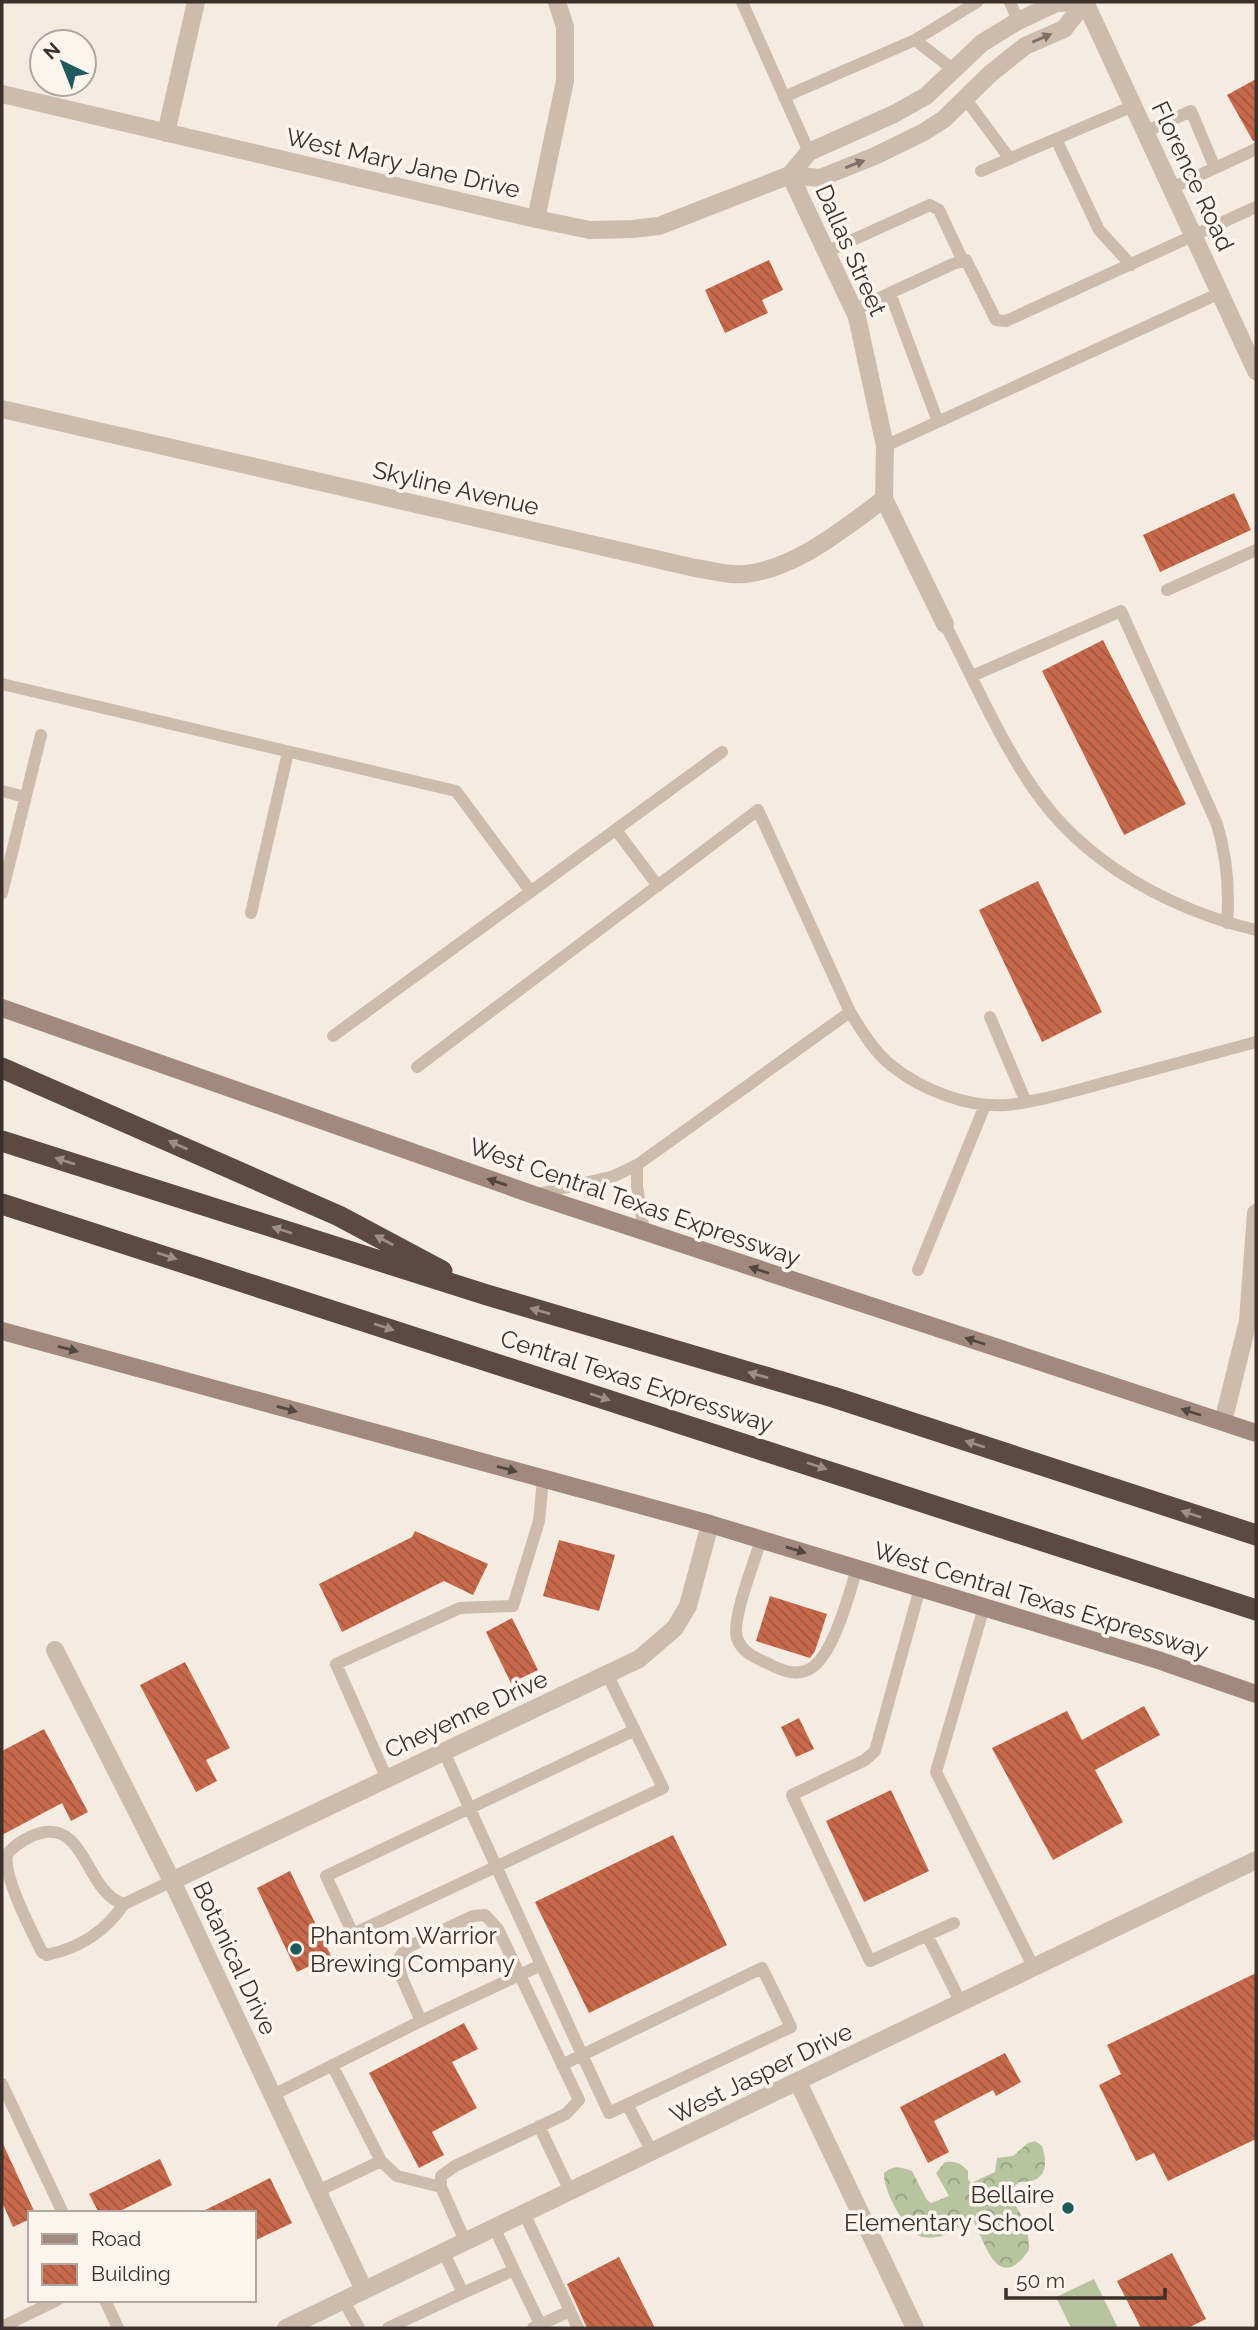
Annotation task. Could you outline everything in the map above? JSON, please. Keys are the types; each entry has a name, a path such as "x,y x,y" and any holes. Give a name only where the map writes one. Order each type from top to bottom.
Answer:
{"highway":[{"path":"2,1068 340,1216 487,1295"},
{"name":"Central Texas Expressway","path":"2,1140 487,1295 833,1398 1256,1535"},
{"name":"Central Texas Expressway","path":"2,1204 1256,1610"}],"main road":[{"name":"West Central Texas Expressway","path":"2,1008 534,1195 1256,1433"},
{"name":"West Central Texas Expressway","path":"2,1331 710,1524 1158,1660 1256,1694"}],"street":[{"path":"166,133 196,2"},
{"path":"536,219 565,81 565,27 558,2"},
{"name":"West Mary Jane Drive","path":"2,94 590,230 659,226 790,175 820,177 875,156 924,132 944,119 1025,46 1064,29 1086,2"},
{"name":"West Mary Jane Drive","path":"790,175 809,152 894,114 926,96 982,43 1018,21 1056,3 1086,2"},
{"name":"Florence Road","path":"1086,2 1256,371"},
{"path":"926,96 944,119"},
{"name":"Dallas Street","path":"790,175 854,310 872,377 885,446 884,499 945,624"},
{"name":"Skyline Avenue","path":"2,409 695,568 743,575 780,566 822,543 884,499"},
{"path":"1223,1422 1248,1321 1254,1274 1256,1213"},
{"name":"Cheyenne Drive","path":"172,1881 639,1659 675,1628 688,1606 710,1524"},
{"name":"Botanical Drive","path":"55,1650 172,1881 364,2290"},
{"name":"West Jasper Drive","path":"286,2328 1256,1860"},
{"path":"798,2082 915,2328"}],"lane":[{"path":"742,2 809,152"},
{"path":"784,97 915,40 977,2"},
{"path":"1010,2 1018,21"},
{"path":"915,40 954,70"},
{"path":"965,98 1010,159"},
{"path":"981,172 1133,106"},
{"path":"1146,132 1191,111 1215,168"},
{"path":"1056,139 1099,230 1131,265"},
{"path":"1172,188 1256,149"},
{"path":"826,251 930,205 939,209 962,261"},
{"path":"854,310 966,260 996,320 1006,321 1256,207"},
{"path":"890,293 938,422"},
{"path":"885,446 1220,293"},
{"path":"1167,590 1256,550"},
{"path":"972,676 1121,611 1217,824 1225,851 1230,888 1227,923"},
{"path":"945,624 1014,758 1033,789 1061,824 1090,853 1149,890 1227,923 1256,930"},
{"path":"2,684 456,791 531,892"},
{"path":"2,893 41,735"},
{"path":"251,912 288,752"},
{"path":"333,1037 722,752"},
{"path":"2,791 25,797"},
{"path":"418,1067 758,810 850,1012 867,1039 891,1066 921,1084 957,1099 985,1105 1026,1102 1256,1042"},
{"path":"616,830 658,886"},
{"path":"534,1195 614,1176 638,1166 850,1012"},
{"path":"990,1017 1026,1102"},
{"path":"918,1270 985,1105"},
{"path":"638,1166 637,1186 644,1232"},
{"path":"387,1779 336,1664 460,1608 513,1605 539,1521 543,1479"},
{"path":"761,1540 737,1616 736,1637 747,1653 786,1672 807,1671 834,1640 857,1569"},
{"path":"920,1588 875,1751 865,1760 792,1795 870,1961 954,1923"},
{"path":"984,1607 936,1772 1034,1968"},
{"path":"607,1674 635,1730 663,1788 353,1934 326,1876 635,1730"},
{"path":"444,1752 469,1808 582,2055 609,2113 791,2027 762,1968 582,2055 562,2065"},
{"path":"124,1904 112,1900 97,1884 83,1856 70,1839 54,1830 34,1833 7,1853 3,1863 6,1881 42,1952 47,1955 68,1951 84,1942 115,1918 124,1904 172,1881"},
{"path":"421,2021 402,1978 398,1960 406,1948 473,1916 485,1915 498,1929 579,2100 566,2114 455,2166 441,2176 441,2187 465,2241"},
{"path":"927,1935 961,2003"},
{"path":"272,2095 541,1965"},
{"path":"332,2065 381,2161 397,2176 441,2187"},
{"path":"2,2084 62,2211"},
{"path":"627,2104 652,2152"},
{"path":"539,2126 570,2191"},
{"path":"318,2191 381,2161"},
{"path":"524,2213 578,2328"},
{"path":"494,2227 538,2327 570,2311"},
{"path":"443,2251 463,2293"},
{"path":"388,2328 514,2270"},
{"path":"343,2300 359,2328"},
{"path":"2,2327 53,2302"},
{"path":"106,2302 118,2328"}],"green space":[{"path":"1035,2141 1042,2146 1045,2161 1043,2172 1035,2180 1019,2182 1008,2193 1026,2226 1029,2241 1029,2250 1019,2262 1010,2267 1002,2267 995,2262 974,2222 970,2221 948,2234 935,2237 916,2234 903,2220 887,2190 884,2173 894,2168 912,2171 931,2203 949,2196 936,2173 945,2162 955,2162 963,2166 968,2171 971,2183 995,2172 997,2158 1013,2156 1028,2143"},
{"path":"1094,2279 1118,2328 1071,2328 1056,2297"}],"building":[{"path":"1256,79 1256,140 1253,141 1227,95"},
{"path":"769,260 783,290 762,300 768,313 725,333 705,290"},
{"path":"1234,493 1251,530 1160,572 1143,535"},
{"path":"1103,640 1186,804 1124,835 1042,671"},
{"path":"1038,881 1102,1012 1042,1042 979,910"},
{"path":"415,1531 488,1564 473,1595 444,1581 342,1632 319,1584 412,1537"},
{"path":"559,1540 615,1555 599,1611 543,1596"},
{"path":"770,1596 827,1614 815,1651 810,1658 756,1641"},
{"path":"512,1618 538,1670 511,1683 486,1632"},
{"path":"185,1662 230,1748 206,1760 217,1781 196,1792 140,1685"},
{"path":"1144,1706 1160,1735 1095,1770 1123,1822 1053,1860 992,1748 1067,1711 1082,1740"},
{"path":"799,1718 814,1749 796,1757 781,1727"},
{"path":"44,1729 88,1812 71,1821 62,1803 2,1835 2,1751"},
{"path":"891,1790 929,1871 864,1902 826,1821"},
{"path":"673,1835 727,1945 589,2013 535,1902"},
{"path":"290,1871 331,1956 297,1972 257,1888"},
{"path":"1256,1973 1256,2139 1168,2181 1154,2153 1136,2161 1099,2085 1121,2074 1107,2045"},
{"path":"464,2023 478,2049 452,2062 477,2108 432,2132 444,2155 419,2168 369,2073"},
{"path":"1005,2053 1021,2082 996,2096 993,2090 934,2121 949,2152 928,2163 900,2107"},
{"path":"2,2142 34,2211 28,2211 28,2220 13,2227 2,2202"},
{"path":"160,2159 172,2185 120,2211 98,2211 89,2194"},
{"path":"270,2178 292,2223 256,2240 256,2211 203,2211"},
{"path":"1172,2253 1206,2319 1188,2328 1141,2328 1117,2281"},
{"path":"619,2257 655,2328 587,2328 567,2284"}],"place":[{"name":"Phantom Warrior Brewing Company","path":"296,1949"},
{"name":"Bellaire Elementary School","path":"1068,2208"}]}
